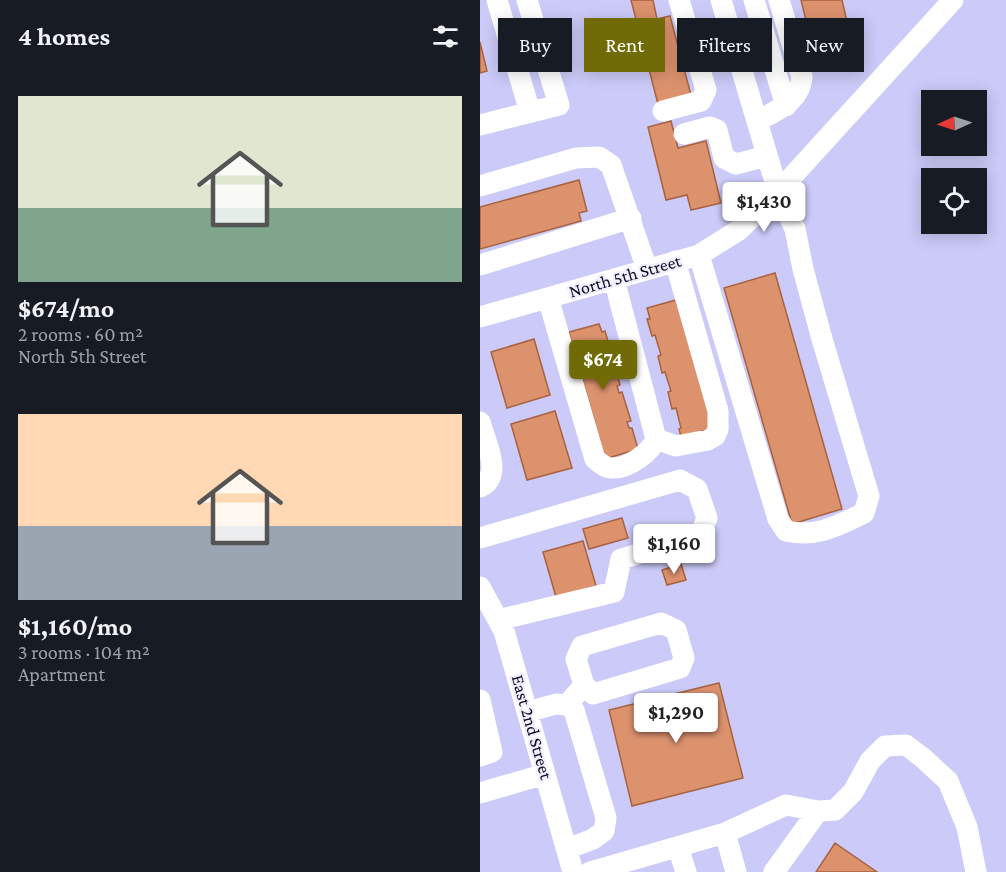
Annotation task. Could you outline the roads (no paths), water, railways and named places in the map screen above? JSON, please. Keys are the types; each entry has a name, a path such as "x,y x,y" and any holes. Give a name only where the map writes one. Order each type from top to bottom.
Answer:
{"street":[{"path":"498,0 530,112"},
{"path":"480,125 559,105 527,0"},
{"path":"679,0 684,18"},
{"path":"721,0 726,18"},
{"path":"754,0 786,106"},
{"path":"757,121 786,106 798,91 802,77 780,0"},
{"name":"North 5th Street","path":"480,317 699,255 739,230 778,192 953,0"},
{"path":"663,111 701,101 706,90 700,72"},
{"path":"699,255 775,508 786,531 802,535 819,532 864,513 869,495 802,269 795,229 778,192 742,72"},
{"path":"684,134 710,127 717,130 724,158 736,164 767,156"},
{"path":"480,186 555,163 576,158 599,157 611,165 647,269"},
{"path":"480,265 631,218"},
{"path":"656,439 676,446 708,440 715,436 718,429 718,411 675,261"},
{"path":"548,298 595,459 604,466 613,468 622,466 646,454 656,439 614,279"},
{"path":"480,422 493,473 488,483 480,487"},
{"path":"480,538 680,480 697,489 707,518 700,536 621,559 614,592 498,620"},
{"name":"East 2nd Street","path":"480,587 504,631 573,872"},
{"path":"661,623 676,630 684,658 680,668 593,694 584,686 576,659 582,646 661,623"},
{"path":"567,705 584,686"},
{"path":"527,712 555,704 567,705 574,710 580,726 606,818 604,831 593,839 567,849"},
{"path":"480,756 492,752 481,712"},
{"path":"590,872 725,833 786,805 818,811 835,810 852,792 870,761 885,746 906,746 948,781 967,827 976,872"},
{"path":"480,793 545,774"},
{"path":"774,872 818,811"},
{"path":"725,833 736,872"},
{"path":"678,847 686,872"}]}
